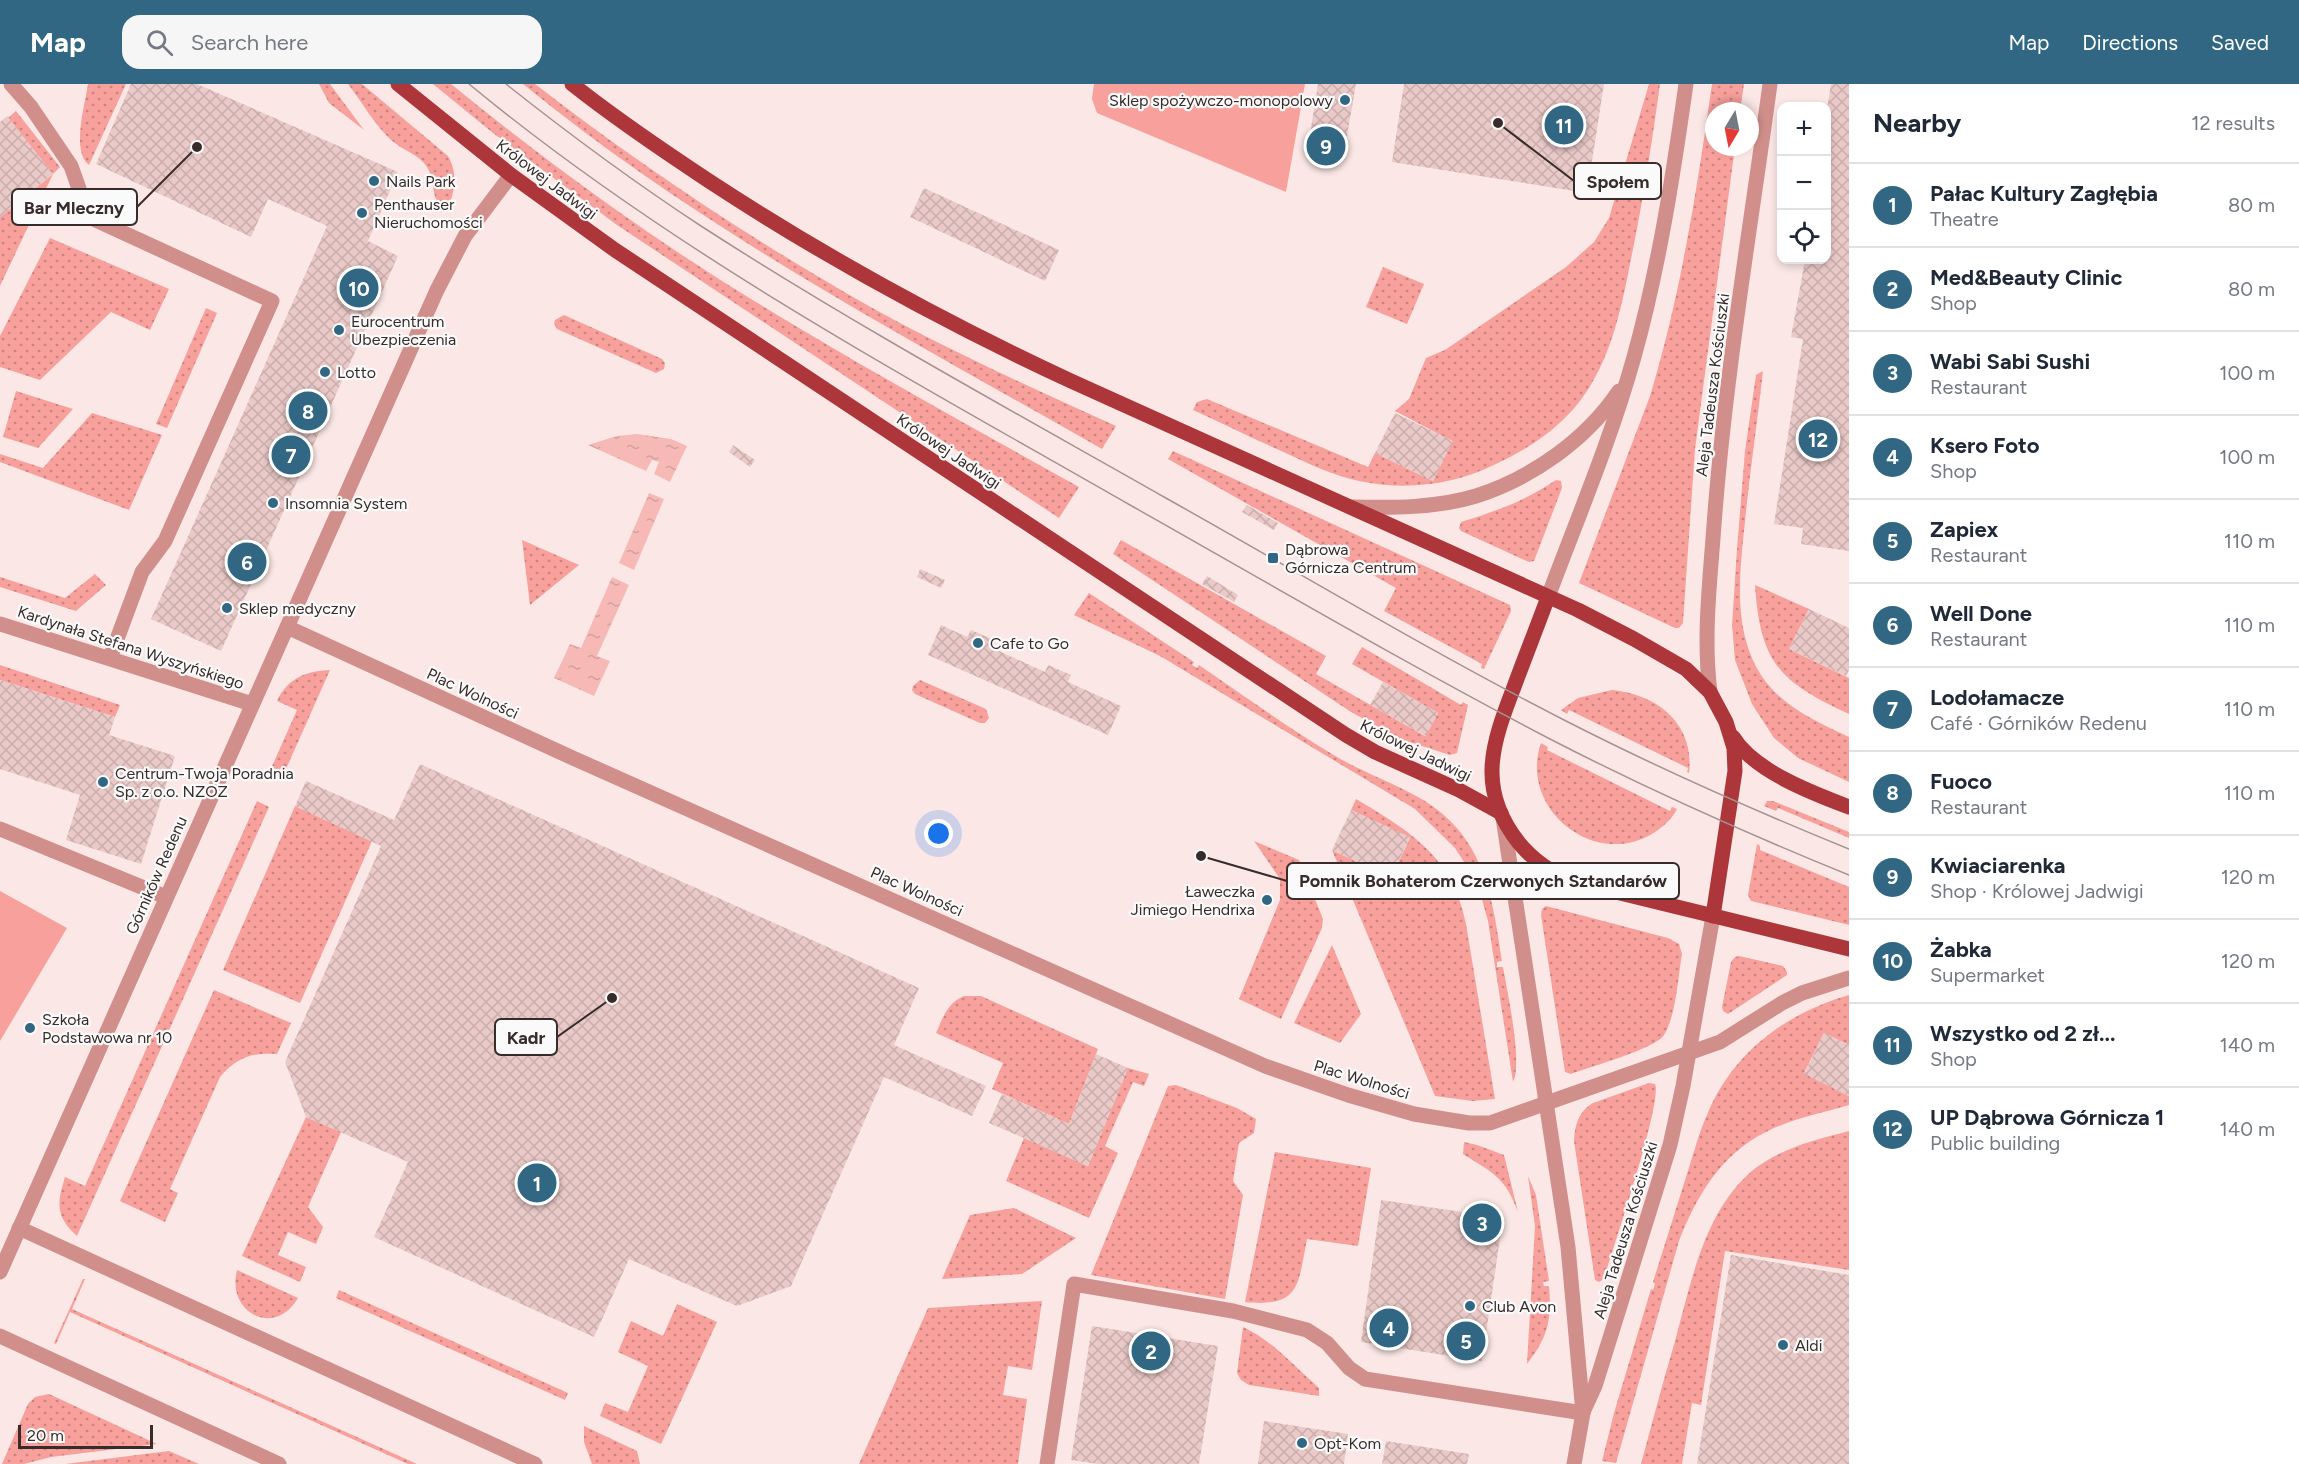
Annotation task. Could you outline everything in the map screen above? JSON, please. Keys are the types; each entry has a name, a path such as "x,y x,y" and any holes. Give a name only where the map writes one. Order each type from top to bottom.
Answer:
{"main road":[{"name":"Królowej Jadwigi","path":"398,84 511,175 573,221 704,310 1346,735 1376,752 1458,790 1502,816"},
{"path":"572,84 644,137 782,228 889,290 999,348 1548,597 1608,625 1672,661 1686,669 1710,692 1731,735 1743,751 1759,764 1810,791 1849,807"},
{"path":"1548,597 1494,742 1492,770 1502,816 1513,834 1532,856 1563,878 1849,949"},
{"path":"1713,916 1734,778 1735,760 1731,735"}],"street":[{"path":"11,84 31,107 71,166 89,217 272,301 165,541 142,572 110,658"},
{"path":"1548,597 1606,443 1628,376 1660,248 1686,84"},
{"name":"Aleja Tadeusza Kościuszki","path":"1710,692 1706,642 1717,482 1731,360 1770,84"},
{"name":"Górników Redenu","path":"0,1272 436,290 465,236 511,175"},
{"path":"1352,507 1405,507 1451,501 1474,496 1519,478 1557,454 1593,424 1611,404 1628,376"},
{"name":"Kardynała Stefana Wyszyńskiego","path":"0,624 252,704"},
{"name":"Plac Wolności","path":"287,627 575,759 1281,1073 1414,1114 1469,1123 1490,1123 1546,1103"},
{"name":"Aleja Tadeusza Kościuszki","path":"1502,816 1568,1247 1582,1413 1574,1464"},
{"path":"0,829 166,897"},
{"name":"Aleja Tadeusza Kościuszki","path":"1582,1413 1594,1386 1675,1125 1713,916"},
{"path":"1546,1103 1720,1042 1802,993 1849,978"},
{"path":"19,1228 535,1464"},
{"path":"1047,1464 1074,1284 1233,1311 1307,1330 1327,1343 1349,1368 1365,1379 1582,1413"},
{"path":"0,1336 279,1464"}],"shaded area":[{"path":"88,84 126,84 89,165 84,158 80,139"},
{"path":"319,84 330,84 364,130 329,103"},
{"path":"348,84 362,84 448,156 453,170 454,184 447,212 438,204 430,173 424,163 394,143 384,133"},
{"path":"433,84 451,84 584,187 722,281 854,361 1079,487 1059,518 617,225 493,133"},
{"path":"523,84 535,84 615,144 697,200 781,254 867,305 959,353 1116,426 1102,449 878,322 805,279 660,186 591,137"},
{"path":"1094,84 1305,84 1286,192 1097,113 1092,99"},
{"path":"1649,84 1660,84 1624,293 1610,344 1596,376 1578,403 1569,414 1535,443 1496,464 1463,477 1429,484 1394,486 1359,481 1318,468 1193,410 1197,402 1207,399 1368,467 1375,453 1433,481 1452,441 1395,411 1409,399 1426,358 1445,350 1566,267 1594,242 1609,218"},
{"path":"1712,84 1744,84 1741,102 1709,102"},
{"path":"16,111 60,167 53,174 8,118"},
{"path":"1705,130 1705,156 1734,156 1695,449 1683,623 1679,628 1675,628 1579,583 1650,396 1661,358 1687,241"},
{"path":"53,174 0,286 0,217"},
{"path":"50,238 169,289 150,330 111,312 40,380 0,367 0,336"},
{"path":"1383,267 1424,284 1407,324 1366,307"},
{"path":"206,308 217,313 167,428 156,424"},
{"path":"564,315 662,359 665,363 664,369 656,373 557,329 554,324 555,320"},
{"path":"1763,371 1740,574 1741,616 1745,636 1751,656 1761,675 1779,696 1800,712 1849,737 1849,782 1798,758 1774,738 1752,704 1735,660 1732,625 1745,451 1756,375"},
{"path":"16,391 73,409 38,448 3,437"},
{"path":"92,413 162,435 129,510 0,462 0,454 43,468"},
{"path":"1173,451 1510,605 1511,611 1484,669 1481,668 1482,664 1384,611 1396,588 1168,459"},
{"path":"1556,480 1561,481 1562,488 1534,561 1529,562 1461,531 1459,528 1461,522 1510,505"},
{"path":"522,540 579,565 530,605"},
{"path":"1121,540 1326,656 1316,674 1425,736 1438,713 1352,664 1362,647 1461,705 1463,702 1468,705 1457,753 1450,755 1400,739 1351,712 1113,554"},
{"path":"95,574 106,585 76,611 0,587 0,577 65,598"},
{"path":"1755,585 1809,609 1789,649 1849,678 1849,714 1806,691 1790,680 1778,667 1762,634"},
{"path":"1089,593 1194,662 1192,665 1197,668 1199,665 1315,744 1353,766 1418,797 1440,812 1458,829 1471,847 1481,868 1494,912 1502,961 1497,962 1497,967 1503,967 1515,1043 1516,1073 1513,1082 1488,921 1471,873 1455,848 1415,809 1160,656 1074,615"},
{"path":"0,665 120,705 115,717 0,680"},
{"path":"330,670 282,778 269,773 297,710 277,701 281,693 299,677"},
{"path":"920,680 986,709 989,718 985,723 980,723 915,694 912,690 913,686"},
{"path":"1612,690 1644,698 1658,705 1670,715 1686,740 1689,773 1688,768 1569,710 1567,714 1561,710 1578,698"},
{"path":"1541,743 1548,747 1547,750 1670,811 1672,807 1677,809 1665,825 1632,842 1609,844 1587,838 1567,827 1551,810 1541,790 1537,767"},
{"path":"1356,799 1412,835 1440,864 1451,881 1460,901 1466,924 1495,1099 1473,1101 1435,1096 1332,850 1391,878 1410,838 1351,810"},
{"path":"257,801 269,807 77,1236 61,1215 59,1202 65,1177 85,1186"},
{"path":"1767,801 1773,801 1849,832 1849,838 1778,808 1776,811 1764,806"},
{"path":"295,806 372,841 300,1003 223,970"},
{"path":"1254,841 1299,860 1323,919 1322,928 1281,1019 1239,999 1280,900 1280,879"},
{"path":"1757,844 1760,850 1849,887 1849,925 1751,901 1748,895"},
{"path":"0,891 67,928 0,1041"},
{"path":"1546,906 1668,938 1679,944 1682,954 1674,1007 1664,1035 1635,1052 1571,1074 1565,1072 1541,915 1542,909"},
{"path":"1332,945 1361,1014 1340,1043 1294,1023"},
{"path":"1739,956 1783,966 1787,975 1728,1014 1723,1011 1722,1007 1731,962"},
{"path":"214,990 291,1023 277,1054 252,1055 232,1065 220,1077 170,1189 178,1193 165,1222 120,1201"},
{"path":"1849,995 1849,1045 1824,1033 1804,1073 1849,1096 1849,1105 1796,1120 1766,1132 1736,1152 1712,1178 1693,1208 1679,1241 1616,1463 1602,1461 1651,1289 1653,1290 1655,1284 1653,1282 1696,1146 1718,1093 1746,1055 1764,1038 1804,1013"},
{"path":"964,996 981,996 1098,1049 1069,1124 992,1089 1003,1063 936,1033 953,1003"},
{"path":"1128,1068 1149,1074 1144,1086 1133,1082 1105,1146 1118,1153 1089,1218 1006,1181 1024,1138 1088,1166"},
{"path":"1649,1083 1655,1084 1652,1118 1604,1279 1599,1282 1595,1280 1574,1141 1576,1124 1584,1110 1593,1103"},
{"path":"1176,1085 1237,1108 1256,1119 1254,1133 1239,1143 1233,1181 1243,1195 1225,1299 1091,1275 1168,1086"},
{"path":"306,1117 341,1132 308,1207 323,1227 316,1244 288,1232 278,1255 306,1267 300,1282 242,1256"},
{"path":"1849,1131 1849,1270 1725,1251 1701,1405 1692,1403 1682,1464 1641,1464 1694,1272 1711,1227 1722,1206 1736,1187 1764,1162 1799,1146"},
{"path":"1464,1142 1504,1155 1518,1212 1503,1183 1463,1154"},
{"path":"1275,1152 1371,1168 1358,1246 1307,1239 1294,1290 1287,1297 1277,1301 1245,1302"},
{"path":"1528,1176 1536,1195 1549,1281 1543,1282 1544,1286 1549,1286 1550,1309 1544,1336 1527,1364 1535,1226"},
{"path":"1014,1208 1076,1238 1022,1274 942,1279 970,1215"},
{"path":"237,1270 298,1298 288,1310 277,1317 266,1318 255,1315 245,1308 239,1298 236,1285"},
{"path":"85,1279 72,1309 417,1464 408,1464 70,1312 56,1344 54,1343"},
{"path":"339,1290 568,1393 565,1400 336,1298"},
{"path":"1042,1301 1032,1370 1008,1366 1003,1395 1027,1399 1018,1464 859,1464 928,1308"},
{"path":"677,1304 717,1322 661,1444 600,1416 605,1403 628,1412 648,1366 618,1352 631,1321 663,1336"},
{"path":"1243,1327 1264,1339 1283,1354 1319,1388 1319,1396 1249,1385 1241,1380 1237,1373"},
{"path":"49,1394 157,1444 51,1457 24,1464 2,1464 28,1404 35,1397"},
{"path":"584,1426 637,1451 640,1464 592,1464 584,1442"},
{"path":"169,1451 199,1464 65,1464"}],"water":[{"path":"637,434 671,439 687,446 670,482 654,474 659,462 652,460 646,471 588,445 617,436"},
{"path":"649,493 664,499 634,570 619,563"},
{"path":"612,577 629,585 597,656 610,661 594,696 554,678 570,644 581,648"}],"building":[{"path":"131,84 197,84 398,172 368,241 398,256 221,651 151,619 327,226 268,199 251,237 96,164"},
{"path":"1318,84 1356,84 1343,159 1307,153"},
{"path":"1404,84 1604,84 1587,193 1392,162"},
{"path":"1831,84 1849,84 1849,551 1801,544 1803,528 1774,524 1803,339 1791,337 1804,264 1831,264 1831,102 1828,102"},
{"path":"7,116 53,174 0,217 0,122"},
{"path":"924,188 1059,250 1045,281 910,217"},
{"path":"1395,413 1453,441 1433,481 1375,453"},
{"path":"733,445 755,460 750,467 729,452"},
{"path":"1247,505 1278,523 1274,530 1242,512"},
{"path":"920,569 945,580 941,588 917,577"},
{"path":"1207,576 1238,595 1234,602 1202,584"},
{"path":"1809,609 1849,628 1849,670 1846,676 1789,649"},
{"path":"941,625 967,637 971,630 994,640 990,647 1045,672 1048,665 1071,675 1068,682 1121,706 1108,735 928,655"},
{"name":"Centrum-Twoja Poradnia Sp. z o.o. NZOZ","path":"0,680 115,717 109,735 175,756 141,864 66,840 80,795 0,769"},
{"path":"1383,682 1438,713 1426,736 1370,705"},
{"path":"420,764 919,988 894,1045 986,1086 972,1116 884,1077 791,1286 737,1306 629,1259 594,1337 374,1237 408,1162 306,1117 285,1062 381,846 295,806 306,781 394,820"},
{"path":"1351,810 1410,837 1391,878 1332,850"},
{"path":"1824,1033 1849,1045 1849,1096 1804,1074"},
{"path":"1096,1054 1128,1068 1088,1166 989,1123 1002,1094 1069,1124"},
{"path":"1381,1200 1503,1218 1482,1361 1361,1342"},
{"name":"Aldi","path":"1731,1255 1849,1275 1849,1464 1697,1464"},
{"path":"1092,1326 1218,1346 1199,1464 1098,1464 1071,1460"},
{"path":"1264,1421 1348,1434 1344,1464 1258,1464"},
{"path":"1386,1441 1469,1454 1467,1464 1382,1464"}],"tram line":[{"path":"469,84 546,145 707,256 874,359 959,408 1392,653 1550,739 1623,776 1849,875"},
{"path":"506,84 602,157 701,226 815,297 989,398 1515,694 1671,772 1849,849"}],"place":[{"name":"Sklep spożywczo-monopolowy","path":"1345,100"},
{"name":"Społem","path":"1498,123"},
{"name":"Wszystko od 2 zł...","path":"1564,125"},
{"name":"Kwiaciarenka","path":"1326,146"},
{"name":"Bar Mleczny","path":"197,147"},
{"name":"Nails Park","path":"374,181"},
{"name":"Penthauser Nieruchomości","path":"362,213"},
{"name":"Żabka","path":"359,288"},
{"name":"Eurocentrum Ubezpieczenia","path":"339,330"},
{"name":"Lotto","path":"325,372"},
{"name":"Fuoco","path":"308,411"},
{"name":"UP Dąbrowa Górnicza 1","path":"1818,439"},
{"name":"Lodołamacze","path":"291,455"},
{"name":"Insomnia System","path":"273,503"},
{"name":"Dąbrowa Górnicza Centrum","path":"1273,558"},
{"name":"Well Done","path":"247,562"},
{"name":"Sklep medyczny","path":"227,608"},
{"name":"Cafe to Go","path":"978,643"},
{"name":"Centrum-Twoja Poradnia Sp. z o.o. NZOZ","path":"103,782"},
{"name":"Pomnik Bohaterom Czerwonych Sztandarów","path":"1201,856"},
{"name":"Ławeczka Jimiego Hendrixa","path":"1267,900"},
{"name":"Kadr","path":"612,998"},
{"name":"Szkoła Podstawowa nr 10","path":"30,1028"},
{"name":"Pałac Kultury Zagłębia","path":"537,1183"},
{"name":"Wabi Sabi Sushi","path":"1482,1223"},
{"name":"Club Avon","path":"1470,1306"},
{"name":"Ksero Foto","path":"1389,1328"},
{"name":"Zapiex","path":"1466,1341"},
{"name":"Aldi","path":"1783,1345"},
{"name":"Med&Beauty Clinic","path":"1151,1351"},
{"name":"Opt-Kom","path":"1302,1443"}]}
